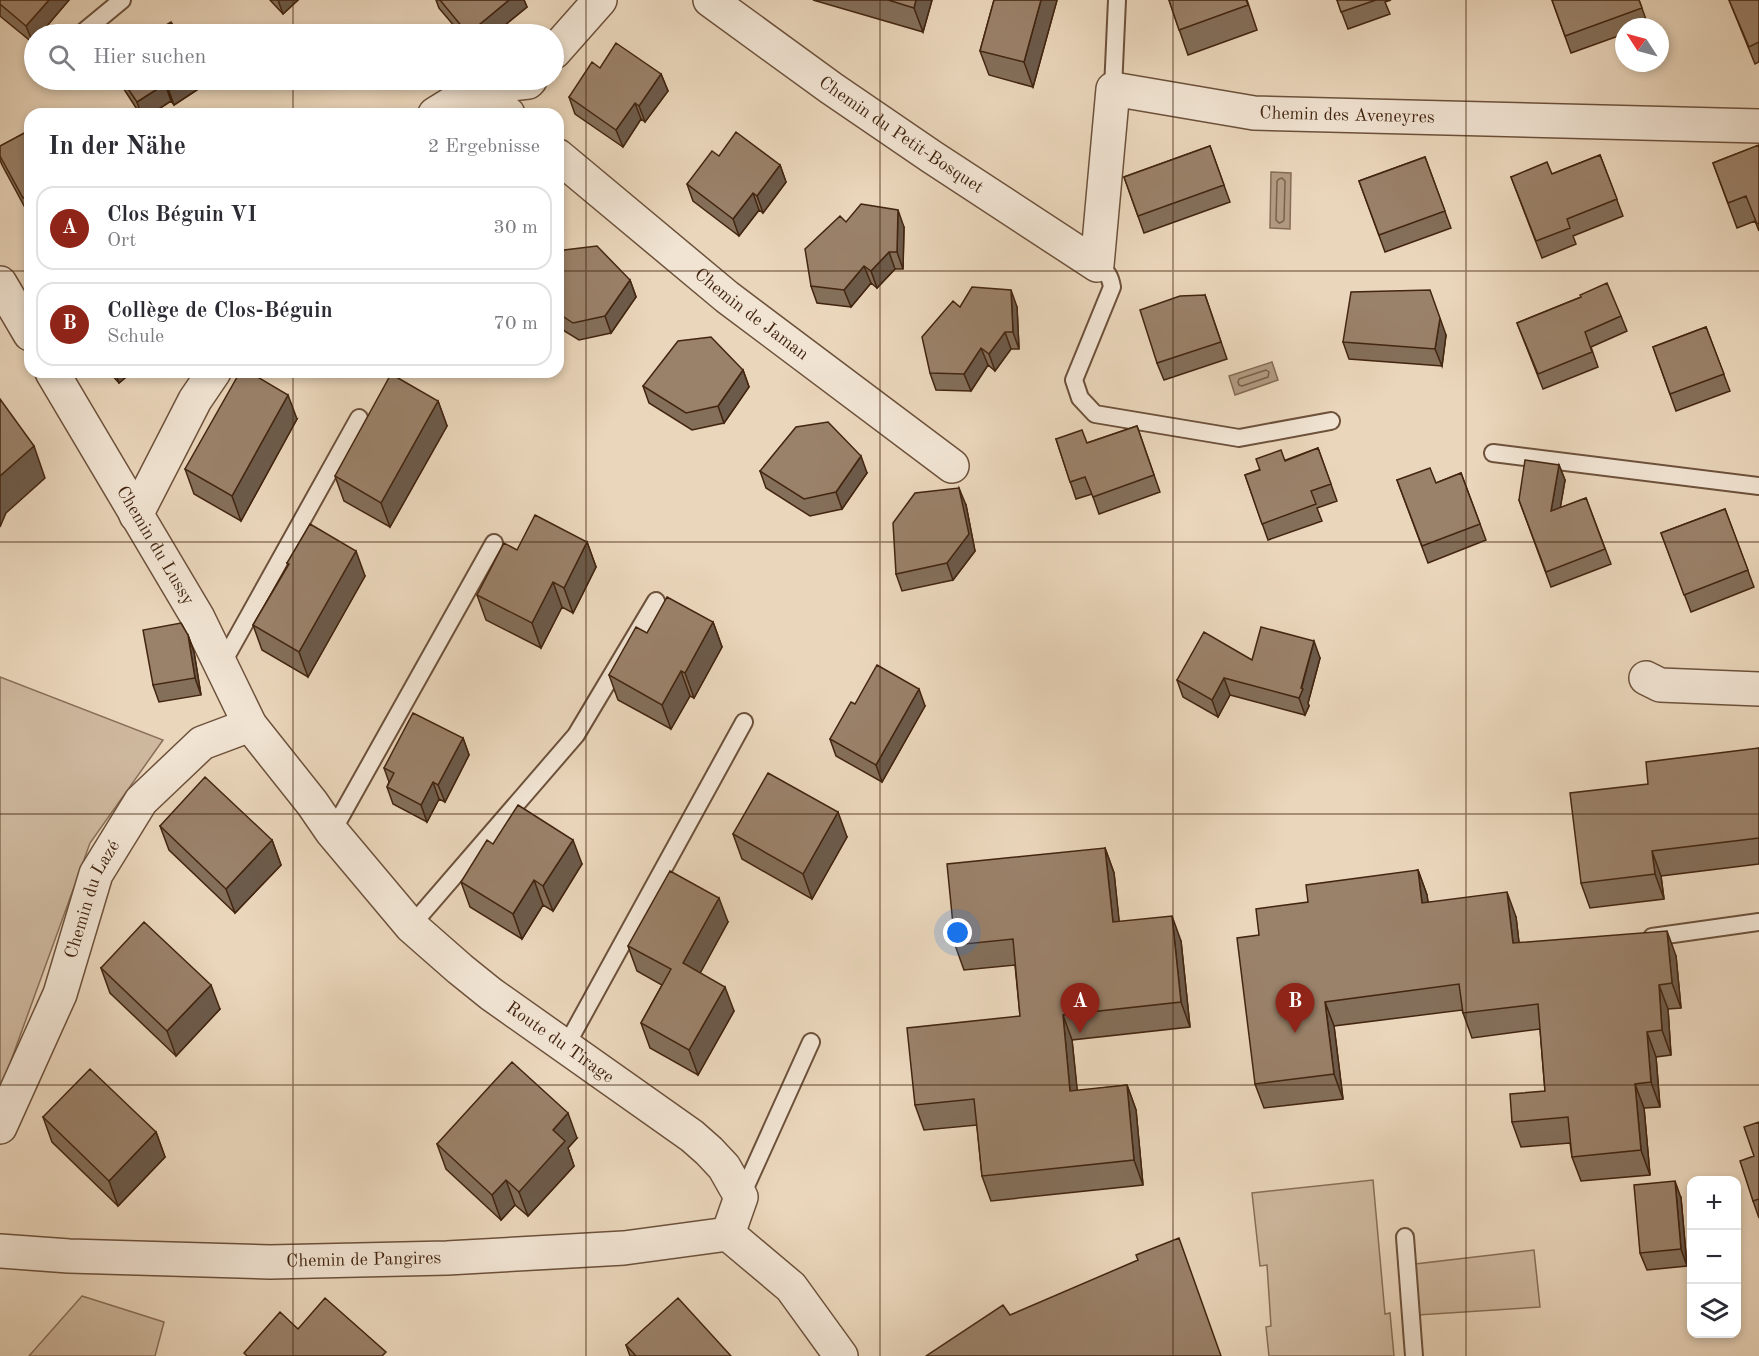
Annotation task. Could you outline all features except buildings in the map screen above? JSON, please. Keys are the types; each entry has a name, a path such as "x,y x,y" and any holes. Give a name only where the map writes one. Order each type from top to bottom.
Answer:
{"street":[{"path":"564,41 600,0"},
{"name":"Chemin du Petit-Bosquet","path":"710,0 831,88 1096,265"},
{"path":"1096,265 1113,89"},
{"name":"Chemin des Aveneyres","path":"1113,89 1254,113 1759,126"},
{"path":"445,108 474,90"},
{"path":"479,90 501,108"},
{"name":"Chemin de Jaman","path":"564,161 726,297 952,466"},
{"path":"0,283 24,324"},
{"name":"Chemin du Lussy","path":"56,378 198,618 250,724"},
{"path":"136,515 195,400 210,378"},
{"path":"1646,678 1660,685 1759,689"},
{"name":"Route du Tirage","path":"250,724 332,832 411,926 491,994 700,1143 723,1167 741,1197"},
{"name":"Chemin du Lazé","path":"0,1127 60,994 96,874 141,801 202,743 250,724"},
{"path":"741,1197 728,1234 790,1287 842,1356"},
{"name":"Chemin de Pangires","path":"0,1251 69,1256 270,1262 447,1258 624,1248 728,1234"}],"lane":[{"path":"93,24 122,0"},
{"path":"1113,89 1117,0"},
{"path":"1096,265 1111,277 1112,287 1074,381 1080,398 1095,414 1239,438 1331,421"},
{"path":"222,664 359,418"},
{"path":"1493,453 1759,486"},
{"path":"332,832 494,543"},
{"path":"411,926 576,735 656,601"},
{"path":"566,1046 744,722"},
{"path":"1652,937 1759,922"},
{"path":"741,1197 811,1042"},
{"path":"1405,1237 1414,1356"}],"shaded area":[{"path":"0,677 163,740 90,843 0,1091"},
{"path":"1373,1180 1385,1314 1390,1313 1394,1356 1269,1356 1266,1327 1271,1326 1267,1265 1260,1266 1252,1193"},
{"path":"1534,1250 1540,1307 1418,1315 1415,1264"},
{"path":"82,1296 164,1322 155,1356 29,1356"}],"water":[{"path":"1271,172 1291,173 1290,229 1270,228"},
{"path":"1272,362 1278,380 1235,395 1229,376"}],"place":[{"name":"Clos Béguin VI","path":"1080,1033"},
{"name":"Collège de Clos-Béguin","path":"1295,1033"}]}
